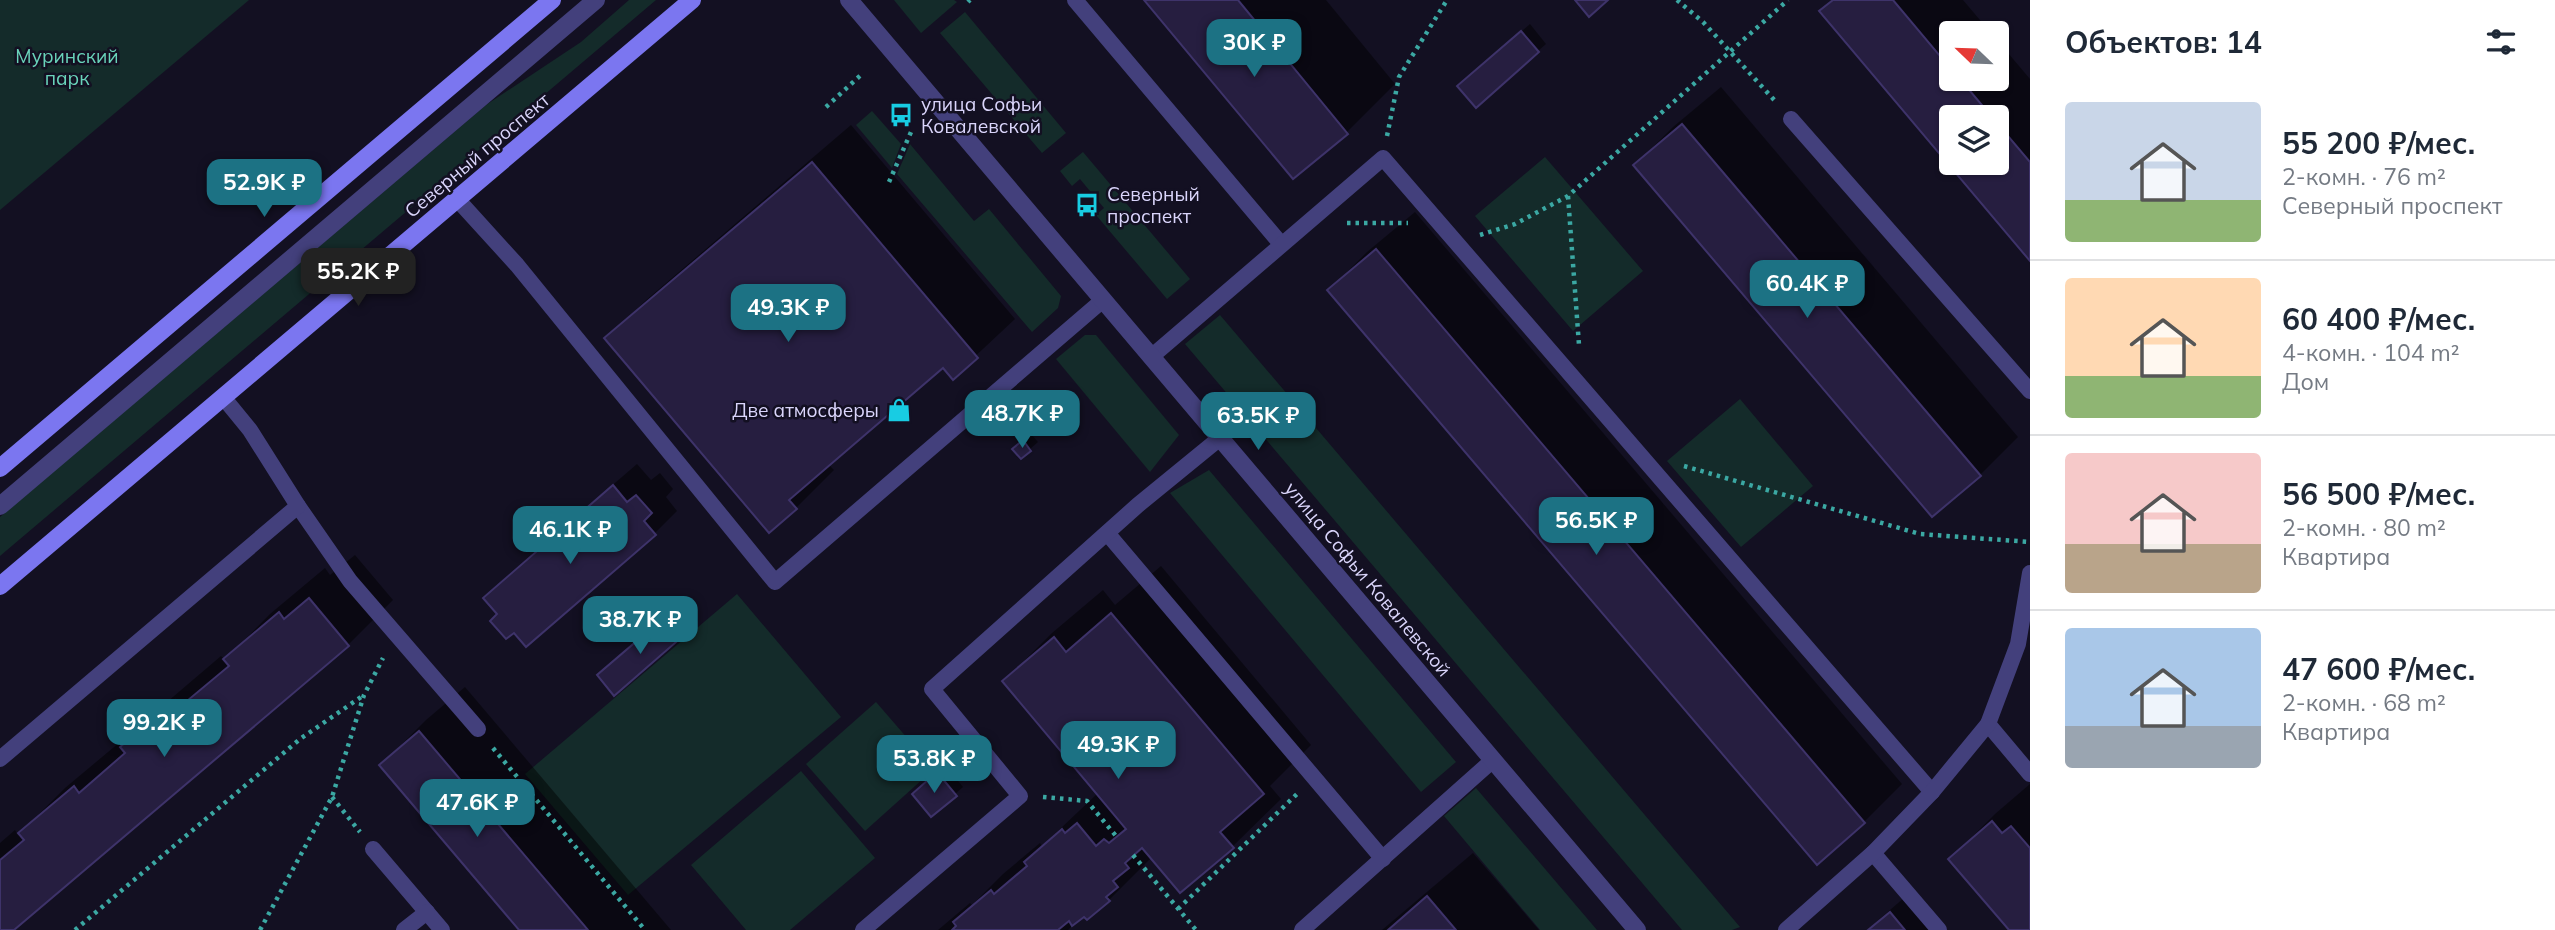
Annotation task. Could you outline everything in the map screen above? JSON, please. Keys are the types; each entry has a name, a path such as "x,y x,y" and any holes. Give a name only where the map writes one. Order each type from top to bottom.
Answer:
{"main road":[{"path":"0,468 552,0"},
{"name":"Северный проспект","path":"0,586 692,0"}],"street":[{"path":"0,506 596,0"},
{"name":"улица Софьи Ковалевской","path":"849,0 1637,930"}],"lane":[{"path":"1075,0 1281,244"},
{"path":"1791,119 2030,391"},
{"path":"1151,356 1383,158 1932,792"},
{"path":"457,199 517,265 775,582 1103,300"},
{"path":"223,397 250,430 350,581 478,729"},
{"path":"863,930 1020,796 932,689 1107,533 1220,438"},
{"path":"0,759 298,506"},
{"path":"1107,533 1383,859"},
{"path":"1786,930 1873,853 1932,792 1988,724 2018,644 2030,573"},
{"path":"1988,724 2030,774"},
{"path":"1302,930 1493,760"},
{"path":"373,849 442,930"},
{"path":"1873,853 1939,930"},
{"path":"404,930 427,912"}],"path":[{"path":"1383,158 1399,77 1447,0"},
{"path":"1677,0 1731,51 1791,119"},
{"path":"1456,242 1515,223 1568,196 1788,0"},
{"path":"826,107 862,74"},
{"path":"889,182 911,132"},
{"path":"1568,196 1583,388"},
{"path":"1307,223 1440,224"},
{"path":"1636,451 1796,500 1920,534 2030,542"},
{"path":"260,930 332,797 365,695 395,634"},
{"path":"75,930 300,739 365,695"},
{"path":"478,729 645,930"},
{"path":"1178,909 1314,777"},
{"path":"1020,796 1087,801 1116,836"},
{"path":"332,797 373,849"},
{"path":"1133,855 1196,930"}],"green space":[{"name":"Муринский парк","path":"0,0 249,0 0,210"},
{"path":"629,0 656,0 0,556 0,517 486,105 581,42"},
{"path":"894,0 954,0 957,2 921,33"},
{"path":"965,12 1066,133 1042,153 940,33"},
{"path":"872,111 901,144 892,168 856,125"},
{"path":"910,144 974,221 989,209 1061,296 1058,308 1032,332 897,174"},
{"path":"1083,152 1190,279 1167,299 1096,215 1104,208 1080,179 1072,186 1060,171"},
{"path":"1545,157 1643,271 1573,331 1475,216"},
{"path":"1220,315 1740,927 1732,930 1682,930 1185,344"},
{"path":"1085,335 1096,335 1179,435 1150,472 1056,359"},
{"path":"1740,399 1813,486 1741,547 1667,461"},
{"path":"1209,470 1456,762 1421,792 1170,493"},
{"path":"737,594 841,717 628,895 525,774"},
{"path":"876,702 934,769 865,831 806,764"},
{"path":"801,771 875,858 790,930 746,930 691,865"},
{"path":"1476,788 1597,930 1540,930 1444,816"}],"building":[{"path":"1144,0 1238,0 1348,134 1293,179"},
{"path":"1575,0 1608,0 1589,17"},
{"path":"1833,0 1893,0 1939,55 1939,91 1970,91 1982,105 1939,105 1939,153 1819,11"},
{"path":"1521,31 1539,52 1476,108 1457,86"},
{"path":"1682,124 1981,476 1932,517 1633,165"},
{"path":"2009,137 2030,162 2030,261 1957,175 2009,175"},
{"path":"812,162 978,358 953,380 943,368 789,500 797,509 769,533 604,338"},
{"path":"1376,249 1865,823 1817,865 1327,290"},
{"path":"1023,440 1031,451 1021,459 1012,449"},
{"path":"613,485 627,502 636,495 652,513 644,521 656,535 526,647 514,633 506,639 490,621 497,614 483,598"},
{"path":"309,598 349,646 14,930 0,930 0,860 24,840 18,833 74,786 79,793 125,753 120,747 175,700 181,706 229,666 223,659 279,612 284,619"},
{"path":"1111,613 1264,794 1220,832 1234,848 1180,893 1142,848 1125,863 1129,868 1113,881 1118,887 1106,897 1110,901 1087,920 1084,917 1072,926 1069,921 1058,930 952,930 956,926 953,922 991,890 994,894 1027,866 1024,862 1062,829 1065,833 1077,823 1096,846 1104,839 1109,843 1126,829 1002,681 1054,637 1066,652"},
{"path":"666,616 683,636 614,696 597,675"},
{"path":"419,731 588,930 519,930 379,765"},
{"path":"937,772 957,796 931,817 912,794"},
{"path":"1992,821 2002,833 2011,826 2030,848 2030,930 2009,930 1948,859"},
{"path":"1427,896 1456,930 1388,930"},
{"path":"1890,912 1905,930 1868,930"}],"place":[{"name":"улица Софьи Ковалевской","path":"901,115"},
{"name":"Северный проспект","path":"1087,205"},
{"name":"Две атмосферы","path":"899,410"}]}
